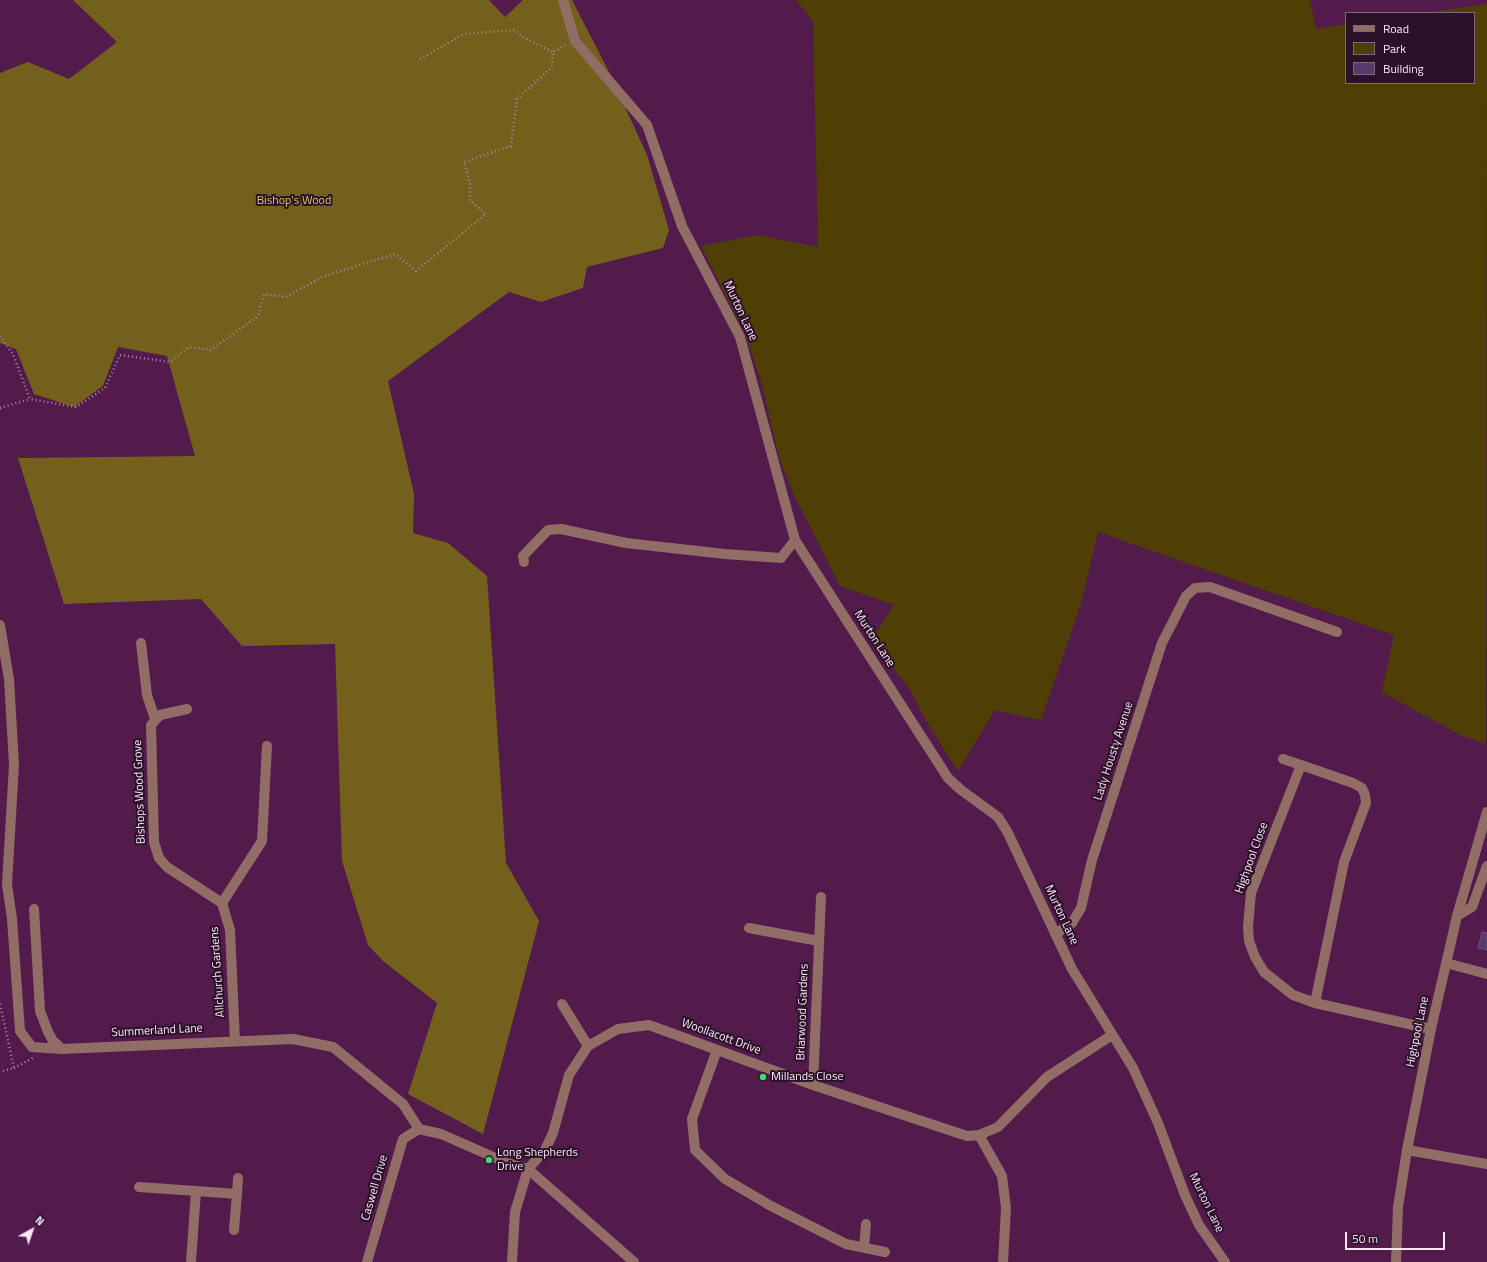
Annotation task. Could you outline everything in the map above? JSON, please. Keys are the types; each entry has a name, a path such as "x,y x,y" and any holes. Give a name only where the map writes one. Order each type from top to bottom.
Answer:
{"street":[{"name":"Murton Lane","path":"563,0 575,40 647,125 682,226 740,337 795,540 948,778 961,790 998,817 1008,833 1072,969 1136,1074 1158,1123 1185,1195 1199,1225 1225,1262"},
{"path":"524,562 523,556 548,530 561,529 626,543 724,554 781,558 795,540"},
{"name":"Lady Housty Avenue","path":"1055,934 1072,923 1081,908 1092,860 1162,643 1186,596 1195,588 1210,587 1337,632"},
{"name":"Summerland Lane","path":"0,625 9,679 14,765 7,884 14,943 20,1031 32,1047 62,1049 292,1039 333,1047 403,1104 419,1129"},
{"path":"141,643 146,695 155,719 160,715 187,708"},
{"name":"Bishops Wood Grove","path":"155,719 151,725 151,733 155,850 168,867 222,903"},
{"path":"222,903 262,841 267,746"},
{"path":"1283,759 1352,783 1362,788 1366,804 1344,862 1315,1003"},
{"name":"Highpool Close","path":"1301,765 1252,893 1248,926 1249,941 1255,957 1264,972 1293,995 1315,1003 1431,1029"},
{"name":"Highpool Lane","path":"1396,1262 1398,1207 1407,1150 1431,1029 1457,916 1486,823 1487,812"},
{"path":"1457,916 1472,907 1487,866"},
{"name":"Briarwood Gardens","path":"813,1085 821,897"},
{"name":"Allchurch Gardens","path":"222,903 230,930 235,1041"},
{"path":"34,909 40,1011 53,1041 62,1049"},
{"path":"748,928 818,941"},
{"path":"1446,963 1487,974"},
{"path":"562,1004 588,1046"},
{"name":"Woollacott Drive","path":"528,1170 546,1150 553,1134 569,1075 588,1046 618,1029 649,1025 813,1085 967,1136 979,1135"},
{"path":"1003,1262 1006,1208 1002,1176 979,1135 998,1127 1047,1077 1112,1035"},
{"path":"717,1050 692,1119 695,1150 725,1180 846,1244 885,1252"},
{"path":"419,1129 440,1134 507,1163 528,1170 634,1262"},
{"name":"Caswell Drive","path":"367,1262 403,1139 419,1129"},
{"path":"1407,1150 1487,1164"},
{"path":"512,1262 515,1212 528,1170"},
{"path":"234,1230 238,1178"},
{"path":"139,1186 237,1194"},
{"path":"191,1262 196,1191"},
{"path":"864,1247 866,1224"}],"path":[{"path":"420,59 464,34 514,30 523,37 553,52"},
{"path":"553,52 575,40"},
{"path":"0,408 30,399 76,407 105,388 120,355 170,362 188,347 210,350 258,316 264,294 286,297 322,277 395,254 416,271 486,214 470,201 470,183 464,162 512,146 518,99 552,67 553,52"},
{"path":"0,336 13,354 30,399"},
{"path":"0,1004 14,1068 0,1072"}],"green space":[{"name":"Bishop's Wood","path":"73,0 489,0 505,17 523,0 572,0 609,72 647,155 669,230 663,248 587,267 583,288 541,302 509,292 388,381 414,494 413,533 448,543 487,576 506,863 539,921 483,1134 408,1094 437,1003 383,961 368,945 342,861 335,644 242,646 201,599 64,604 18,458 195,456 167,356 118,347 103,386 74,407 34,394 16,349 0,343 0,73 28,62 69,79 117,42"},
{"path":"796,0 1310,0 1316,29 1345,24 1345,84 1475,84 1475,12 1431,12 1487,4 1486,744 1462,736 1382,692 1394,635 1098,532 1081,604 1041,720 995,710 958,771 929,726 909,688 871,641 894,605 840,586 793,493 779,457 761,381 745,333 701,246 758,235 818,247 813,22"}],"building":[{"path":"1482,932 1487,933 1487,950 1478,948"}],"place":[{"name":"Millands Close","path":"763,1077"},
{"name":"Long Shepherds Drive","path":"489,1160"}]}
